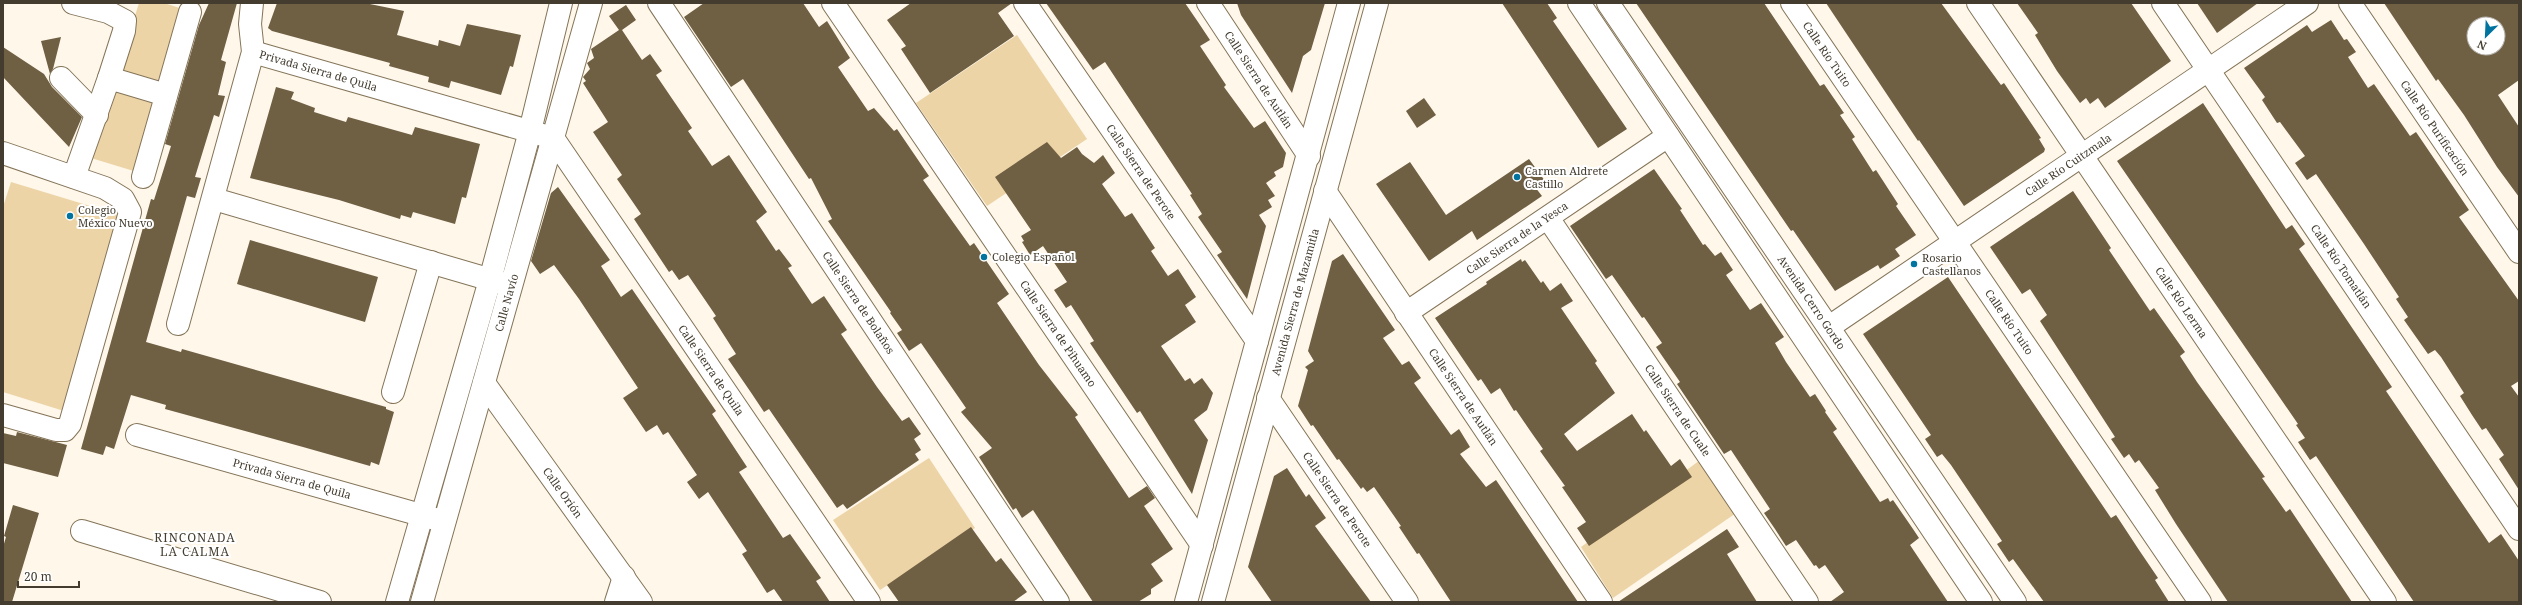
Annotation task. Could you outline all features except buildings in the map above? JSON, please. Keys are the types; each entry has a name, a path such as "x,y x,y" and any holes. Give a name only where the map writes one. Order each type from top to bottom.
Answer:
{"street":[{"path":"73,3 108,12 125,21 124,31 97,115 74,177"},
{"path":"252,3 250,24 253,52"},
{"name":"Calle Navío","path":"397,602 420,516 490,280 530,131 561,3"},
{"name":"Calle Navío","path":"422,602 446,522 510,286 591,3"},
{"name":"Calle Sierra de Bolaños","path":"659,3 1058,602"},
{"name":"Calle Sierra de Pihuamo","path":"833,3 1202,545"},
{"name":"Calle Sierra de Perote","path":"1025,3 1257,341"},
{"name":"Calle Sierra de Autlán","path":"1208,3 1309,156"},
{"path":"1186,602 1350,3"},
{"name":"Avenida Sierra de Mazamitla","path":"1213,602 1377,3"},
{"path":"1579,3 1944,543 1982,602"},
{"name":"Avenida Cerro Gordo","path":"1608,3 2014,602"},
{"name":"Calle Río Tuito","path":"1792,3 2200,602"},
{"name":"Calle Río Lerma","path":"1978,3 2385,602"},
{"name":"Calle Río Tomatlán","path":"2163,3 2519,529"},
{"name":"Calle Río Cuitzmala","path":"1828,327 2307,3"},
{"name":"Calle Río Purificación","path":"2350,3 2519,252"},
{"path":"143,177 190,12"},
{"name":"Privada Sierra de Quila","path":"178,324 214,199 253,52 553,138"},
{"path":"61,78 97,115"},
{"path":"109,78 166,95"},
{"name":"Calle Sierra de la Yesca","path":"1406,313 1668,136"},
{"name":"Calle Sierra de Quila","path":"553,138 869,602"},
{"path":"3,153 74,177 114,193 123,199 130,212 73,416 65,430 56,430 3,415"},
{"name":"Calle Sierra de Autlán","path":"1325,191 1601,602"},
{"path":"214,199 510,286"},
{"name":"Calle Sierra de Cuale","path":"1548,218 1807,602"},
{"path":"393,392 431,262"},
{"name":"Calle Orión","path":"484,383 641,602"},
{"name":"Calle Sierra de Perote","path":"1268,398 1407,602"},
{"name":"Privada Sierra de Quila","path":"137,435 420,516 446,522"},
{"path":"1231,440 1255,446"},
{"path":"1944,543 1964,527"},
{"path":"82,531 320,602"},
{"path":"616,602 624,577"}],"shaded area":[{"path":"139,3 164,3 186,10 161,90 116,76"},
{"path":"1017,35 1087,139 987,206 916,103"},
{"path":"113,85 160,99 137,172 91,158"},
{"path":"11,182 123,216 64,411 3,392 3,207"},
{"path":"929,458 975,528 880,590 833,520"},
{"path":"1703,458 1739,511 1613,598 1581,547"}],"place":[{"name":"Carmen Aldrete Castillo","path":"1517,177"},
{"name":"Colegio México Nuevo","path":"70,216"},
{"name":"Colegio Español","path":"984,257"},
{"name":"Rosario Castellanos","path":"1914,264"}],"district":[{"name":"RINCONADA LA CALMA","path":"195,545"}]}
